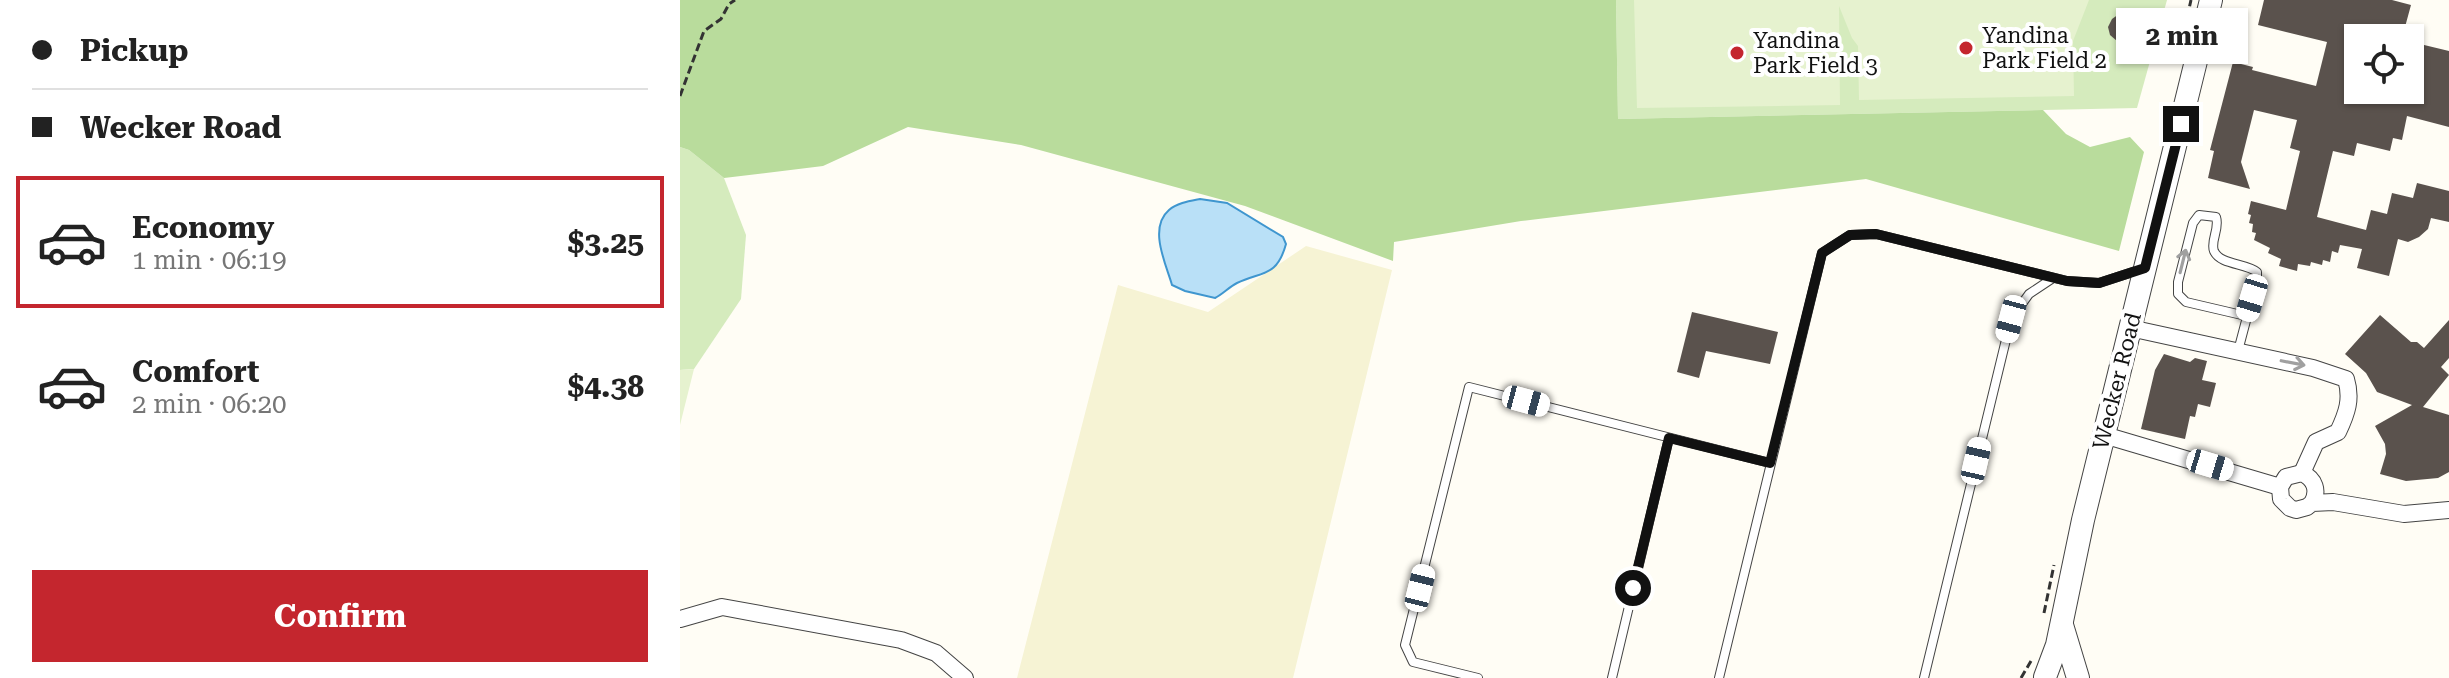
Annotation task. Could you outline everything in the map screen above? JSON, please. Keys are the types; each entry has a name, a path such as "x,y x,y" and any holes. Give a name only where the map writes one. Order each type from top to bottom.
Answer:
{"street":[{"name":"Wecker Road","path":"2045,677 2062,624 2104,435 2211,0"},
{"path":"2130,328 2313,368 2346,379 2350,395 2346,416 2338,432 2316,442 2302,473"},
{"path":"2104,435 2280,487"},
{"path":"2312,503 2315,498 2312,480 2302,473 2286,477 2280,487 2281,499 2290,508 2301,509 2312,503 2333,502 2404,514 2449,510"},
{"path":"680,619 722,607 901,640 936,653 965,678"},
{"name":"Wecker Road","path":"2062,624 2076,678"},
{"name":"Wecker Road","path":"2045,677 2062,672 2076,678"}],"lane":[{"path":"2238,352 2257,272 2215,254 2216,217 2199,215 2193,223 2178,282 2178,294 2186,302 2246,316"},
{"path":"1719,678 1822,253 1850,235 1876,234 2053,278 2099,283 2145,268"},
{"path":"1924,678 2011,319 2029,294 2053,278"},
{"path":"1478,678 1413,662 1405,645 1469,387 1770,463"},
{"path":"1612,678 1669,438"}],"path":[{"path":"680,96 704,31 721,19 729,4 735,0"}],"shaded area":[{"path":"1306,246 1392,270 1293,678 1017,678 1118,285 1208,312"}],"green space":[{"path":"680,0 1616,0 1618,119 2043,110 2066,134 2090,147 2130,137 2144,152 2119,251 1866,179 1521,221 1394,242 1393,261 1245,206 1021,145 908,127 823,166 724,178 689,150 680,147"},
{"path":"1616,0 2167,0 2137,108 1618,119"},
{"path":"1634,0 2089,0 2073,41 2074,96 1859,100 1858,46 1839,6 1840,105 1637,108"},
{"path":"680,147 689,150 724,178 746,235 741,299 694,369 680,370"},
{"path":"694,369 680,425 680,370"}],"water":[{"path":"1200,199 1227,203 1283,237 1286,244 1273,268 1237,283 1215,298 1172,285 1160,246 1160,226 1169,210"}],"building":[{"path":"2264,0 2392,0 2411,5 2406,24 2344,24 2344,104 2424,104 2424,45 2449,51 2449,127 2407,116 2402,140 2393,138 2390,151 2357,143 2354,156 2333,151 2317,217 2366,230 2371,210 2387,214 2392,193 2413,198 2417,183 2449,191 2449,222 2431,218 2428,229 2419,237 2408,242 2398,239 2389,276 2357,268 2362,249 2340,245 2338,253 2332,251 2330,262 2323,260 2322,265 2311,262 2310,266 2298,264 2297,271 2279,266 2281,259 2268,253 2270,248 2254,240 2256,233 2252,232 2253,224 2249,223 2251,215 2248,214 2251,201 2286,210 2300,151 2290,148 2297,120 2254,110 2241,162 2250,189 2208,178 2214,151 2210,150 2233,62 2253,67 2252,70 2316,86 2327,42 2258,25"},
{"path":"2126,9 2135,32 2126,41 2117,41 2110,35 2108,27 2112,19"},
{"path":"1692,312 1778,332 1770,364 1706,351 1699,378 1677,372"},
{"path":"2380,315 2411,342 2417,342 2424,348 2449,320 2449,358 2441,367 2449,375 2423,407 2449,415 2449,472 2438,478 2406,481 2380,474 2386,454 2385,444 2375,426 2412,405 2377,392 2366,373 2345,354"},
{"path":"2164,354 2190,362 2195,358 2207,361 2202,380 2216,383 2210,407 2198,404 2195,417 2190,416 2185,439 2141,429 2155,370"}],"place":[{"name":"Yandina Park Field 2","path":"1966,48"},
{"name":"Yandina Park Field 3","path":"1737,53"}],"route":[{"path":"1633,588 1669,438 1770,463 1822,253 1850,235 1876,234 2067,281 2099,283 2126,275 2145,268 2181,124"}]}
